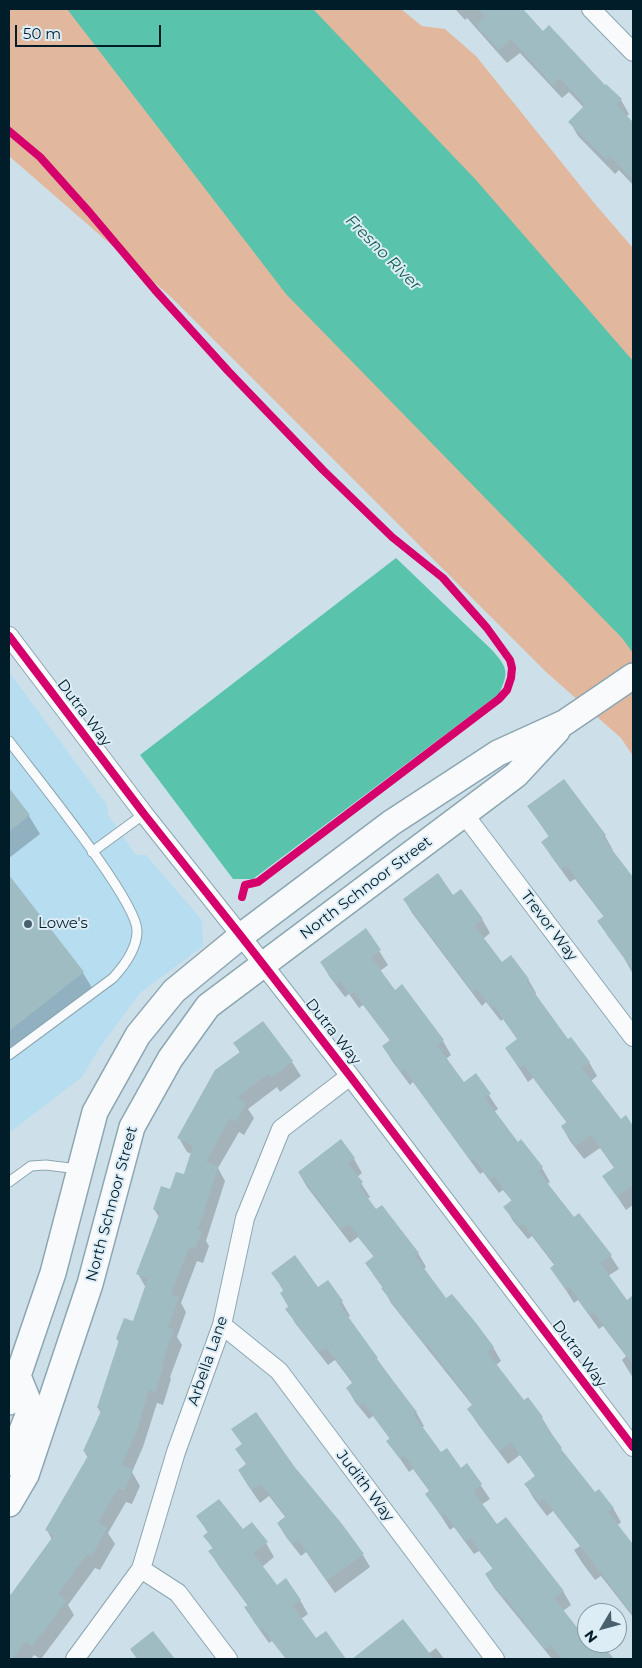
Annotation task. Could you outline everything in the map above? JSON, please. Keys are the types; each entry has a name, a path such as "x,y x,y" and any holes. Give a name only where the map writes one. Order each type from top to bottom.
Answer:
{"street":[{"path":"591,9 633,52"},
{"name":"Dutra Way","path":"9,636 144,814 350,1076 633,1447"},
{"name":"North Schnoor Street","path":"9,1402 15,1372 53,1273 95,1112 138,1034 174,991 241,936 391,823 498,753 564,723 633,676"},
{"name":"North Schnoor Street","path":"9,1504 26,1475 90,1284 132,1127 170,1059 208,1006 516,775 564,723"},
{"name":"Trevor Way","path":"464,814 633,1037"},
{"name":"Arbella Lane","path":"75,1659 140,1569 176,1452 222,1325 245,1218 281,1129 350,1076"},
{"name":"Judith Way","path":"222,1325 279,1371 495,1659"},
{"path":"9,1463 31,1408 15,1372"},
{"path":"140,1569 178,1593 228,1659"}],"lane":[{"path":"9,741 92,852 132,913 138,930 134,946 124,965 113,978 9,1055"},
{"path":"92,852 144,814"},
{"path":"9,1182 30,1166 46,1165 80,1169"}],"shaded area":[{"path":"9,9 401,9 422,26 445,29 476,56 595,204 633,248 633,756 621,738 546,672 171,297 9,156"},
{"path":"9,672 107,805 108,815 136,855 146,855 202,920 203,946 140,993 98,1050 82,1077 9,1133"}],"water":[{"name":"Fresno River","path":"67,9 313,9 476,180 633,361 633,653 622,638 286,294"},
{"path":"396,558 492,650 501,661 504,666 505,675 499,694 253,879 233,879 140,755"}],"building":[{"path":"478,9 523,9 543,31 549,25 605,85 622,99 616,105 633,122 633,180 610,156 607,160 568,122 585,105 560,78 553,85 511,39 499,50 476,25 485,17"},
{"path":"564,779 606,835 603,838 633,877 633,969 597,921 604,916 566,865 561,869 541,842 549,836 527,806"},
{"path":"9,788 30,815 9,832"},
{"path":"438,873 453,895 461,889 483,919 474,925 502,962 511,955 529,979 526,981 568,1039 571,1037 590,1062 582,1068 621,1119 626,1115 633,1126 633,1185 617,1197 602,1176 615,1167 591,1135 576,1146 561,1126 567,1122 524,1065 519,1068 505,1048 517,1039 494,1006 492,1008 477,989 473,992 403,899"},
{"name":"Lowe's","path":"9,875 84,972 9,1031"},
{"path":"366,928 381,950 371,957 395,990 402,984 444,1040 437,1045 464,1082 476,1073 491,1094 485,1098 518,1142 521,1139 543,1167 538,1171 574,1217 579,1213 612,1255 600,1263 627,1300 633,1295 633,1364 594,1312 590,1315 569,1286 565,1289 550,1268 555,1264 523,1223 519,1226 503,1207 512,1200 494,1176 490,1180 474,1159 471,1161 404,1069 401,1072 382,1046 390,1040 354,992 350,995 340,981 336,984 320,962"},
{"path":"263,1021 293,1061 271,1078 268,1074 237,1097 246,1103 236,1122 230,1118 206,1162 218,1166 198,1230 202,1231 195,1249 189,1247 171,1294 179,1297 168,1327 174,1330 162,1363 164,1364 155,1392 149,1389 136,1433 121,1465 133,1470 124,1491 118,1488 98,1523 107,1528 91,1557 87,1554 58,1594 67,1600 32,1646 26,1641 12,1659 9,1659 9,1597 54,1535 45,1530 89,1454 83,1451 102,1409 97,1408 119,1340 116,1339 124,1318 133,1321 148,1278 136,1274 160,1212 153,1209 161,1186 170,1189 176,1172 184,1174 193,1146 177,1138 215,1070 240,1052 233,1043"},
{"path":"341,1139 355,1158 348,1164 363,1182 359,1186 376,1209 382,1205 419,1253 415,1256 446,1298 452,1294 476,1323 494,1347 487,1352 524,1400 528,1397 543,1417 541,1419 561,1449 595,1492 599,1489 614,1508 608,1512 633,1544 633,1615 627,1607 627,1603 624,1603 544,1498 539,1502 524,1484 535,1476 511,1442 499,1451 467,1409 473,1404 381,1288 383,1287 365,1263 374,1256 349,1224 341,1229 298,1172"},
{"path":"295,1255 318,1287 328,1280 343,1301 339,1304 378,1358 376,1359 417,1412 413,1414 441,1452 447,1448 461,1468 467,1463 482,1484 473,1491 497,1524 506,1517 564,1591 554,1598 577,1627 577,1653 609,1653 614,1659 562,1659 551,1645 545,1649 485,1574 493,1568 470,1538 465,1541 445,1514 441,1516 425,1494 430,1490 404,1455 400,1459 386,1441 390,1438 364,1403 360,1406 346,1388 353,1382 326,1347 319,1352 285,1309 289,1306 280,1293 284,1290 271,1273"},
{"path":"256,1412 294,1466 364,1554 327,1580 298,1540 292,1544 277,1523 286,1516 261,1484 252,1490 238,1470 246,1464 235,1449 242,1444 231,1429"},
{"path":"219,1499 243,1529 252,1522 268,1542 253,1553 277,1585 286,1578 301,1600 293,1606 316,1638 326,1631 346,1659 286,1659 263,1628 260,1630 244,1607 248,1605 239,1591 208,1551 213,1548 203,1536 208,1532 196,1516"},
{"path":"403,1619 434,1659 352,1659"},
{"path":"153,1631 175,1659 137,1659 130,1649"}],"cycle path":[{"path":"9,131 40,157 229,372 323,470 392,537 443,578 487,628 510,660 512,668 511,678 507,690 499,699 258,882 245,885 242,897"},
{"path":"9,636 144,814 350,1076 633,1447"}],"place":[{"name":"Lowe's","path":"28,924"}]}
